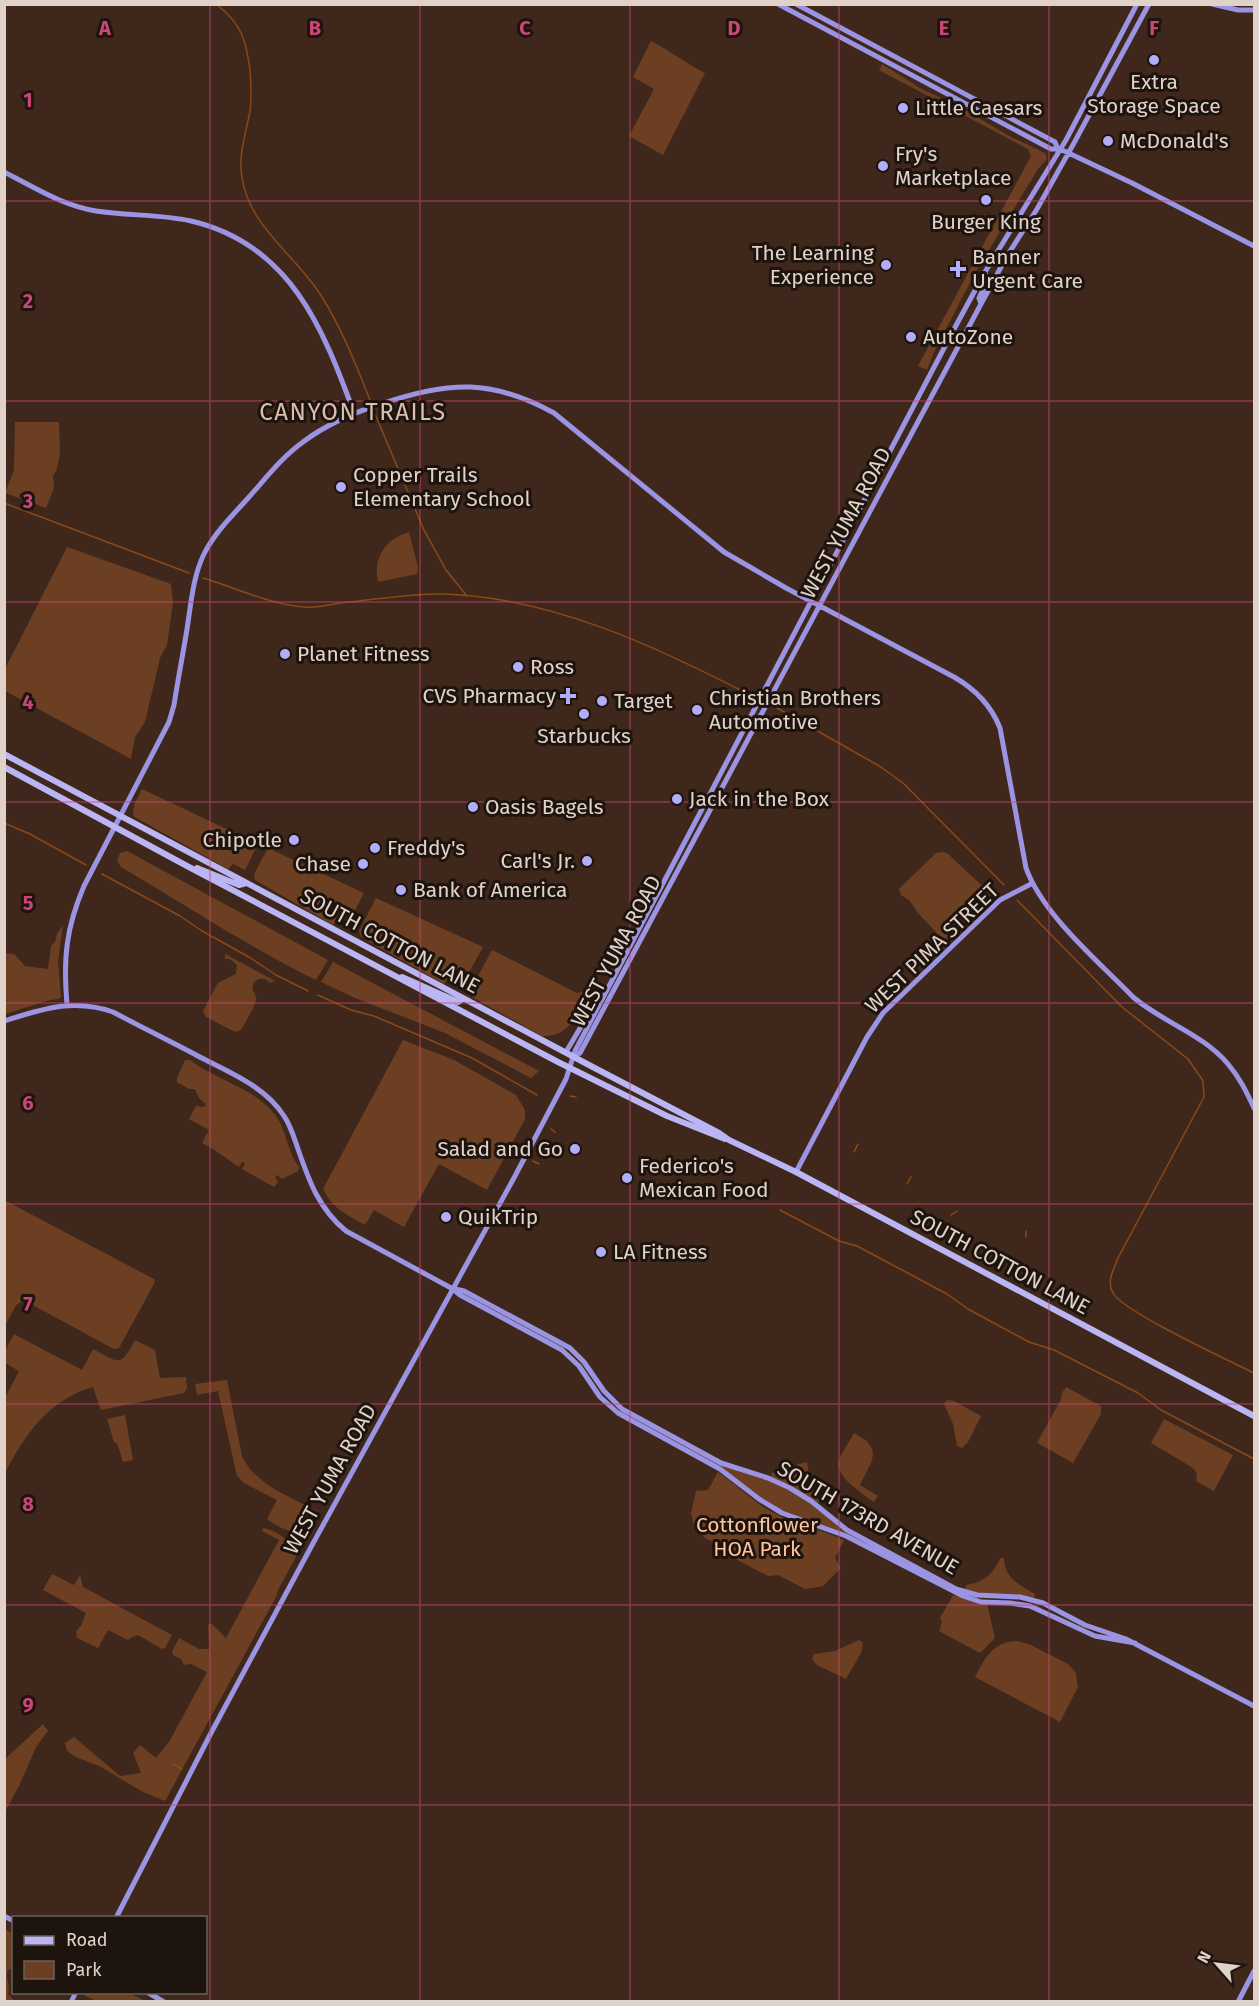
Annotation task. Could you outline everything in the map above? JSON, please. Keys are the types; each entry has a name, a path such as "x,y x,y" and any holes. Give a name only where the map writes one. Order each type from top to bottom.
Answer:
{"main road":[{"name":"SOUTH COTTON LANE","path":"4,754 729,1140 796,1172 1254,1416"},
{"name":"SOUTH COTTON LANE","path":"4,766 187,866 570,1068 651,1108 729,1140"},
{"path":"187,866 206,871 239,885 246,883"},
{"path":"342,948 348,937"},
{"path":"390,974 409,979 458,1002 463,999"},
{"path":"651,1108 657,1106 690,1118"}],"street":[{"path":"778,4 959,91 1055,142 1058,148"},
{"path":"796,4 956,98 1051,149 1058,148 1132,183 1254,246"},
{"name":"WEST YUMA ROAD","path":"117,1916 211,1733 515,1176 570,1068 575,1051 599,1003 985,272 1058,148 1137,4"},
{"name":"WEST YUMA ROAD","path":"574,1057 580,1053 1007,256 1037,209 1149,4"},
{"path":"1212,4 1238,10 1254,10"},
{"path":"1112,72 1110,62 1122,42 1120,38"},
{"path":"956,98 959,91"},
{"path":"4,172 70,204 98,212 161,216 190,221 218,230 258,253 286,278 304,299 327,345 354,413"},
{"path":"981,304 979,298 987,281 985,272"},
{"path":"67,1005 64,967 68,933 84,886 164,733 172,712 196,576 203,555 213,538 277,466 316,432 354,413 416,392 458,386 495,390 528,400 567,422 724,552 960,680 975,691 988,705 1000,728 1020,839 1032,884 1044,904 1133,997 1219,1055 1241,1081 1254,1108"},
{"path":"735,762 735,756 753,722 751,717"},
{"name":"WEST PIMA STREET","path":"796,1172 878,1020 973,925 1006,896 1032,884"},
{"path":"619,980 652,912 650,907"},
{"path":"566,1052 595,1003 599,1003"},
{"name":"SOUTH 173RD AVENUE","path":"4,1021 67,1005 88,1005 113,1012 238,1077 264,1093 288,1122 311,1188 318,1201 346,1231 562,1350 579,1366 600,1396 618,1413 720,1469 776,1510 801,1521 843,1534 963,1596 981,1602 1030,1606 1095,1636 1135,1643"},
{"name":"SOUTH 173RD AVENUE","path":"453,1289 464,1291 570,1347 610,1398 622,1409 726,1465 768,1478 790,1488 848,1530 950,1585 977,1595 1014,1597 1038,1602 1085,1625 1135,1643 1254,1706"},
{"path":"1238,2001 1254,1971"}],"green space":[{"path":"651,41 705,73 663,155 629,136 654,89 633,77"},
{"path":"882,64 920,88 1045,153 1047,159 1038,169 975,273 927,370 918,366 1031,156 1028,149 879,70"},
{"path":"15,422 59,422 60,453 53,476 54,488 46,508 5,493 14,470"},
{"path":"409,532 418,567 417,574 378,582 379,557 393,539"},
{"path":"67,547 171,584 173,602 167,645 160,658 145,722 135,737 131,759 5,691 5,669"},
{"path":"142,789 258,844 245,870 233,864 228,869 133,816 134,805"},
{"path":"268,848 364,893 351,918 347,917 344,922 336,920 333,925 255,880 254,874"},
{"path":"127,851 328,960 316,980 242,940 121,867 117,860 120,853"},
{"path":"936,853 947,853 993,896 941,946 936,932 910,901 901,895 899,889"},
{"path":"376,898 483,947 461,987 465,974 462,972 452,979 448,977 444,984 361,937 359,931"},
{"path":"63,925 58,961 61,997 5,1014 5,953 14,954 25,966 48,969 51,946"},
{"path":"492,950 577,993 588,990 567,1028 552,1035 542,1036 472,997 470,991"},
{"path":"225,954 275,981 270,983 262,979 253,984 252,988 256,998 254,1005 241,1030 235,1032 206,1017 203,1011 218,983 236,974 237,965 230,959 225,959"},
{"path":"333,962 539,1071 531,1078 445,1033 355,998 321,982"},
{"path":"403,1040 454,1060 516,1095 525,1110 525,1119 487,1190 439,1164 404,1227 374,1210 365,1225 336,1207 323,1189"},
{"path":"185,1060 190,1060 246,1091 267,1106 283,1128 292,1155 299,1167 298,1171 282,1179 278,1175 275,1177 278,1182 274,1187 242,1169 245,1163 242,1162 239,1167 202,1143 209,1130 189,1119 196,1106 204,1107 206,1104 199,1098 195,1089 189,1089 177,1082"},
{"path":"4,1200 154,1279 155,1282 119,1348 114,1349 27,1302 16,1305 5,1326"},
{"path":"14,1334 82,1370 93,1349 118,1360 126,1355 135,1340 155,1350 160,1378 186,1377 187,1388 184,1393 101,1410 93,1387 78,1393 51,1409 40,1420 21,1445 5,1473 5,1398 19,1371 5,1363 5,1351"},
{"path":"227,1380 242,1456 248,1466 275,1489 317,1511 311,1525 303,1534 280,1527 267,1519 277,1500 244,1483 237,1476 218,1391 197,1395 195,1384"},
{"path":"1066,1387 1101,1406 1101,1414 1073,1463 1037,1443"},
{"path":"947,1400 954,1401 981,1416 968,1442 962,1448 957,1446 953,1424 944,1404"},
{"path":"125,1415 133,1460 123,1462 107,1419"},
{"path":"1164,1419 1233,1455 1214,1491 1196,1481 1197,1474 1193,1468 1151,1443"},
{"path":"854,1433 869,1444 872,1450 871,1462 860,1485 878,1496 874,1502 846,1479 839,1467 841,1456"},
{"path":"683,1446 775,1483 802,1497 837,1524 900,1559 782,1511"},
{"path":"807,1462 811,1485 821,1500 818,1503 771,1477 772,1473"},
{"name":"Cottonflower HOA Park","path":"718,1472 770,1511 844,1540 835,1558 841,1568 823,1586 805,1589 778,1575 768,1576 730,1556 727,1549 705,1538 694,1525 691,1513 696,1491 708,1490"},
{"path":"263,1528 285,1539 297,1548 298,1553 165,1801 141,1791 101,1767 67,1751 65,1743 74,1737 120,1776 141,1773 133,1753 140,1745 156,1758 169,1742 207,1672 191,1664 184,1665 181,1659 172,1652 179,1638 199,1649 209,1649 208,1625 211,1623 226,1638 279,1540 262,1531"},
{"path":"1000,1558 1004,1558 1010,1576 1035,1594 1034,1598 976,1593 965,1589 966,1585 987,1577"},
{"path":"52,1574 74,1585 80,1575 83,1587 172,1635 165,1648 162,1649 138,1635 128,1640 108,1630 98,1648 77,1638 76,1631 81,1626 86,1613 43,1590"},
{"path":"953,1595 987,1604 995,1638 980,1653 939,1631 942,1622 940,1618"},
{"path":"859,1640 863,1643 861,1653 846,1679 817,1665 812,1659 814,1654 835,1651"},
{"path":"1018,1641 1068,1664 1076,1673 1078,1687 1060,1722 975,1677 986,1657 996,1647"},
{"path":"43,1724 48,1731 36,1747 5,1812 5,1759"},
{"path":"5,1929 12,1933 12,1968 8,1970 7,1976 8,1994 15,2001 5,2001"},
{"path":"130,1994 146,2001 96,2001 84,1995"}],"waterway":[{"path":"216,4 232,19 241,33 250,70 251,106 241,161 242,178 247,196 264,227 312,282 322,297 342,334 370,400"},
{"path":"375,414 424,530 446,570 467,596"},
{"path":"4,503 189,573"},
{"path":"203,578 265,599 304,607 432,594 485,597 525,605 564,615 640,643 750,695"},
{"path":"777,708 881,767 904,784 1004,885"},
{"path":"4,823 30,834 86,865"},
{"path":"102,874 180,916 276,975 308,991"},
{"path":"1017,900 1122,1007 1188,1059 1203,1081 1204,1097 1118,1258 1110,1280 1113,1293 1121,1301 1155,1323 1254,1373"},
{"path":"318,995 472,1058 537,1095"},
{"path":"570,1096 576,1097"},
{"path":"551,1129 555,1132"},
{"path":"854,1152 858,1144"},
{"path":"533,1161 539,1164"},
{"path":"907,1184 911,1177"},
{"path":"780,1210 839,1241 857,1246 947,1294 968,1309 1029,1342 1054,1350 1138,1393 1161,1410 1254,1459"},
{"path":"951,1215 957,1211"},
{"path":"506,1216 510,1219"},
{"path":"1026,1231 1026,1237"},
{"path":"173,1764 182,1769"}],"place":[{"name":"Extra Storage Space","path":"1154,60"},
{"name":"Little Caesars","path":"903,108"},
{"name":"McDonald's","path":"1108,141"},
{"name":"Fry's Marketplace","path":"883,166"},
{"name":"Burger King","path":"986,200"},
{"name":"The Learning Experience","path":"886,265"},
{"name":"Banner Urgent Care","path":"958,269"},
{"name":"AutoZone","path":"911,337"},
{"name":"Copper Trails Elementary School","path":"341,487"},
{"name":"Planet Fitness","path":"285,654"},
{"name":"Ross","path":"518,667"},
{"name":"CVS Pharmacy","path":"568,696"},
{"name":"Target","path":"602,701"},
{"name":"Christian Brothers Automotive","path":"697,710"},
{"name":"Starbucks","path":"584,714"},
{"name":"Jack in the Box","path":"677,799"},
{"name":"Oasis Bagels","path":"473,807"},
{"name":"Chipotle","path":"294,840"},
{"name":"Freddy's","path":"375,848"},
{"name":"Carl's Jr.","path":"587,861"},
{"name":"Chase","path":"363,864"},
{"name":"Bank of America","path":"401,890"},
{"name":"Salad and Go","path":"575,1149"},
{"name":"Federico's Mexican Food","path":"627,1178"},
{"name":"QuikTrip","path":"446,1217"},
{"name":"LA Fitness","path":"601,1252"}],"district":[{"name":"CANYON TRAILS","path":"353,412"}]}
